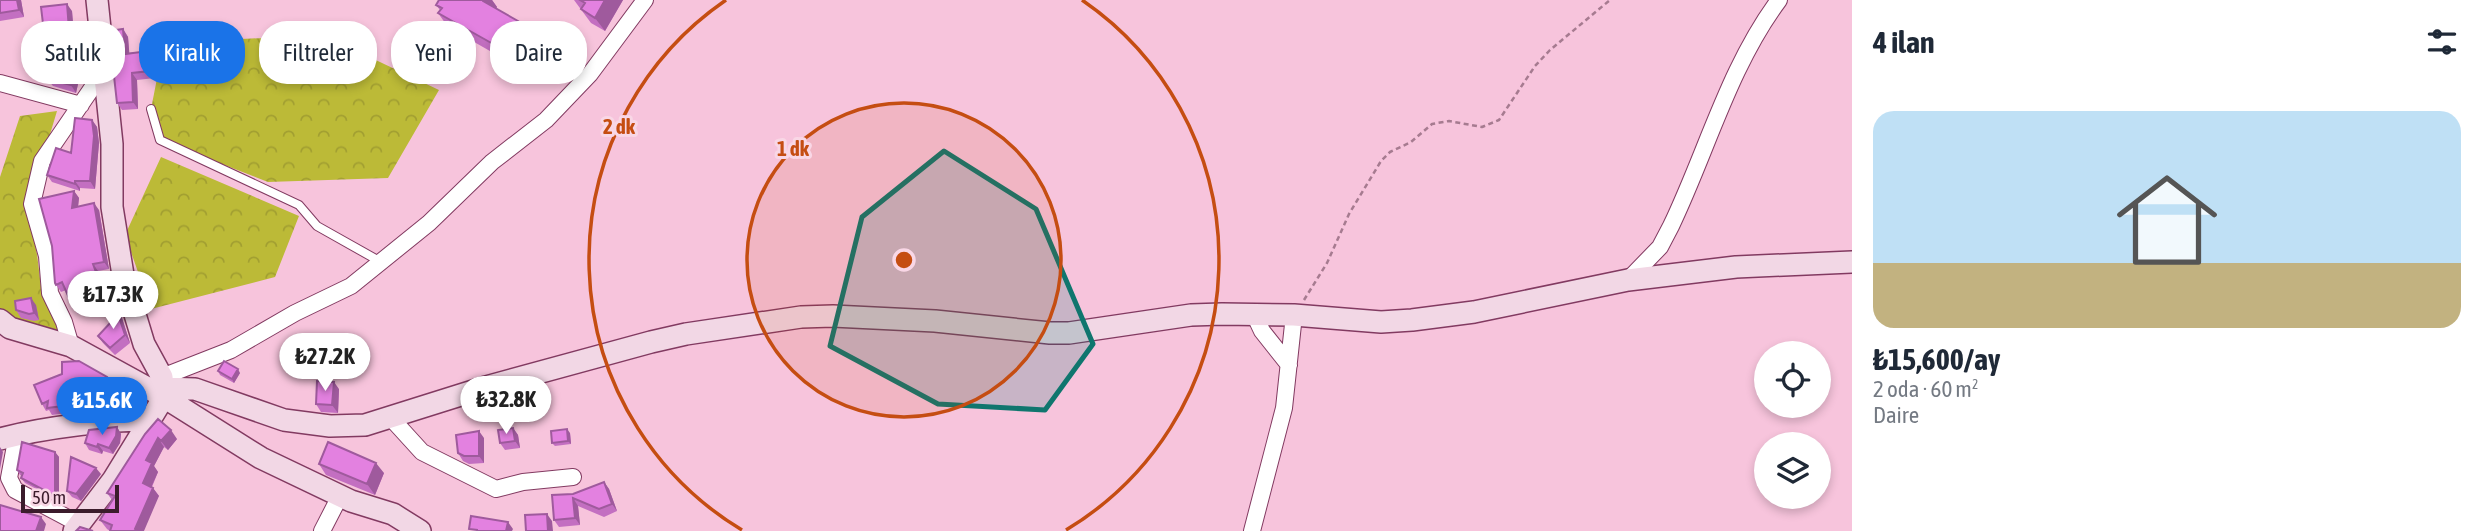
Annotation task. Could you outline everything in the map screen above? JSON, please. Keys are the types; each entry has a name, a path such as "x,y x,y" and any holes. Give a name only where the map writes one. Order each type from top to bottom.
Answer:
{"street":[{"path":"97,0 99,21"},
{"path":"150,419 79,423 8,437 9,478 15,490 76,528 113,480 150,419 163,387 295,313 351,286 381,262 429,223 492,162 547,120 590,74 645,0"},
{"path":"1628,280 1660,247 1743,58 1764,20 1779,0"},
{"path":"0,83 81,105"},
{"path":"71,346 64,322 50,293 47,256 33,204 42,162 95,84"},
{"path":"104,84 111,144 112,208 123,275 144,344 163,387"},
{"path":"163,387 195,389 258,412 307,424 365,425 459,395 652,342 727,327 800,317 935,321 1050,333 1069,333 1191,315 1294,315 1381,322 1443,317 1628,280 1736,267 1852,262"},
{"path":"1254,314 1262,331 1289,365"},
{"path":"1252,531 1284,408 1294,315"},
{"path":"3,325 71,346 163,387 261,458 340,496 393,514 419,531"},
{"path":"391,418 422,452 496,489 523,482 573,477"},
{"path":"322,531 340,496"}],"lane":[{"path":"151,109 160,140 299,205 317,226 381,262"}],"path":[{"path":"1294,315 1327,263 1349,214 1381,161 1391,152 1411,142 1432,124 1449,121 1482,127 1499,120 1535,66 1610,0"}],"highlighted area":[{"path":"944,151 1036,209 1093,344 1045,410 938,404 830,346 862,217"}],"green space":[{"path":"259,38 259,84 377,84 377,61 391,67 391,84 426,84 439,90 388,178 268,182 160,140 151,109 156,84 245,84 245,39"},
{"path":"57,111 26,204 37,254 42,295 69,339 0,321 0,177 20,116"},
{"path":"161,157 299,216 275,277 151,309 125,235"}],"building":[{"path":"0,0 17,0 19,10 0,13"},
{"path":"439,0 483,0 518,21 490,21 490,42 476,34 476,21 452,21 438,13 442,8 436,5"},
{"path":"580,0 605,0 595,18 581,9 585,3"},
{"path":"67,4 68,21 43,21 41,7"},
{"path":"139,52 139,72 132,73 133,102 117,103 115,84 125,84 125,54"},
{"path":"75,118 92,120 94,136 90,181 75,181 75,184 47,175 56,148 71,153"},
{"path":"74,191 72,208 94,203 104,262 93,264 103,291 73,307 62,282 56,285 55,283 52,246 39,199"},
{"path":"31,298 34,313 16,310 15,301"},
{"path":"117,311 125,335 110,348 98,336 112,321 110,313"},
{"path":"79,361 107,377 104,385 123,385 124,400 97,402 97,381 67,382 71,405 47,408 48,401 42,404 34,385 62,374 62,362"},
{"path":"224,361 238,369 232,379 218,371"},
{"path":"317,381 334,382 332,405 316,404"},
{"path":"158,419 171,430 161,441 158,438 146,460 152,463 143,483 153,488 135,529 138,531 110,531 112,525 100,520 115,496 107,493 145,434"},
{"path":"117,427 116,436 109,448 85,443 89,430"},
{"path":"513,428 515,441 500,443 498,430"},
{"path":"567,429 568,441 552,443 551,431"},
{"path":"479,431 479,456 464,456 458,453 456,435"},
{"path":"22,442 55,452 55,496 21,478 23,473 17,470"},
{"path":"328,442 376,463 367,484 319,464"},
{"path":"71,457 96,468 76,494 67,491"},
{"path":"604,482 612,504 599,509 573,498 575,518 554,520 552,495 573,494"},
{"path":"0,505 41,517 36,531 0,531"},
{"path":"547,514 548,531 526,531 525,515"},
{"path":"471,516 508,522 506,531 469,529"},
{"path":"80,527 93,531 76,531"}]}
